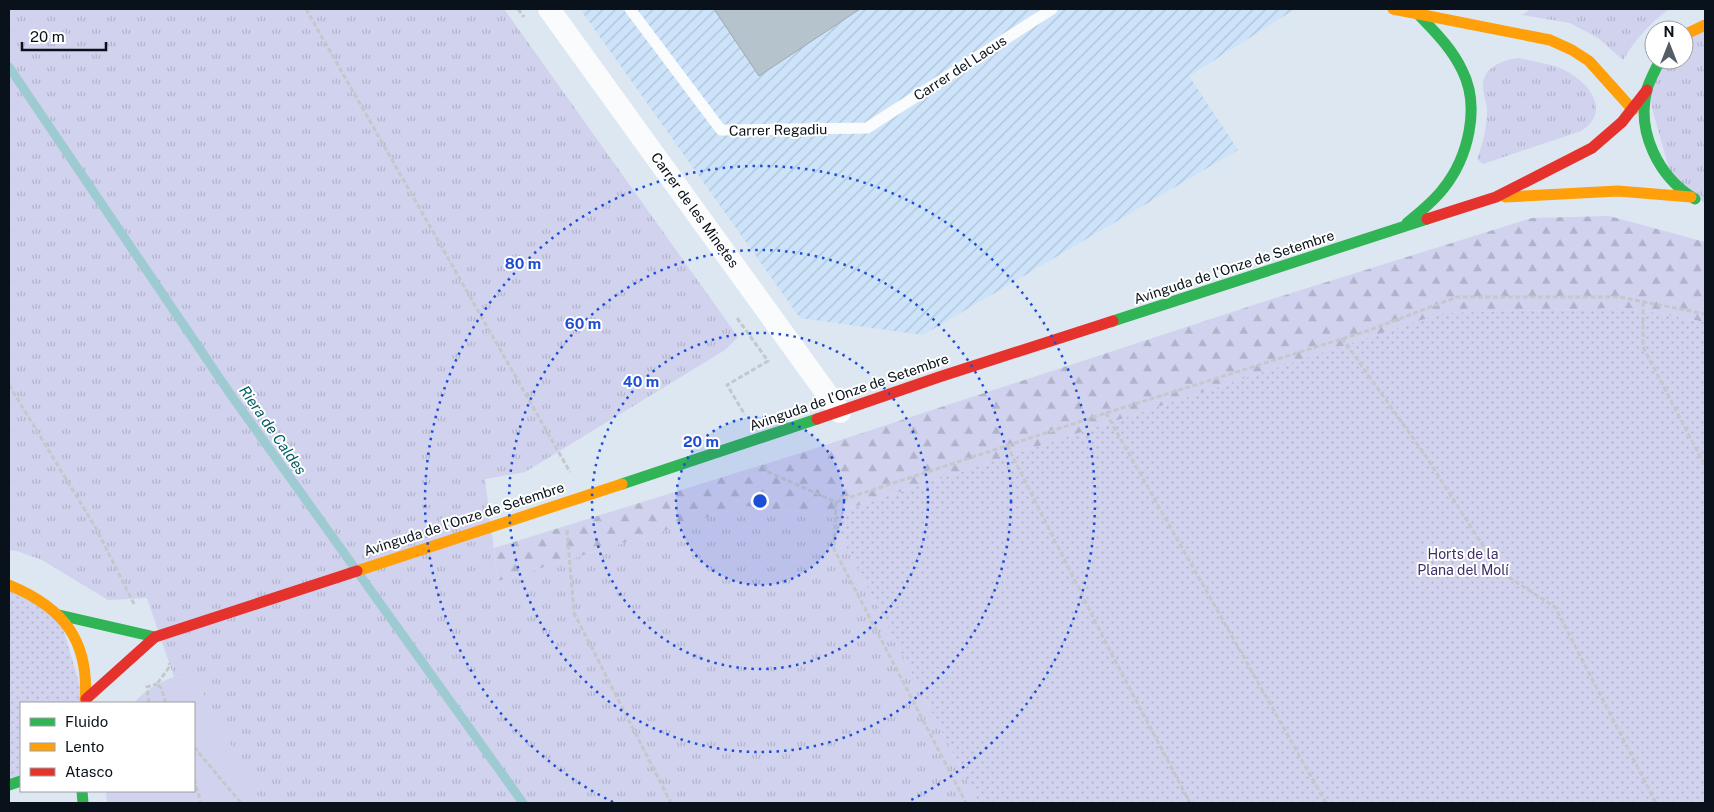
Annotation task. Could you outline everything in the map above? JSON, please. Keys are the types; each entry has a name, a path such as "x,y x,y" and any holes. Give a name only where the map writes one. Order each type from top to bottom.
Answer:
{"main road":[{"path":"1393,9 1416,11 1550,40 1572,50 1589,61 1633,110"},
{"path":"1399,230 1432,202 1452,175 1463,151 1471,123 1471,98 1465,75 1454,54 1416,11"},
{"path":"1656,70 1647,90 1644,123 1653,155 1673,183 1691,197 1705,203"},
{"name":"Avinguda de l'Onze de Setembre","path":"86,701 155,637 840,412 939,377 1496,198 1592,148 1616,130 1647,90"},
{"name":"Avinguda de l'Onze de Setembre","path":"1496,198 1618,190 1691,197"},
{"path":"9,585 28,592 45,602 59,615 70,630 81,654 87,681 86,701"},
{"name":"Avinguda de l'Onze de Setembre","path":"59,615 155,637"}],"street":[{"name":"Carrer de les Minetes","path":"549,9 840,412"}],"lane":[{"name":"Carrer Regadiu","path":"630,9 721,130 867,128"},
{"name":"Carrer del Lacus","path":"867,128 1052,9"},
{"path":"1633,110 1644,123"}],"path":[{"path":"306,9 584,496"},
{"path":"518,9 529,25"},
{"path":"766,471 836,502 1342,338 1457,297 1620,297 1705,314"},
{"path":"1643,302 1643,347 1705,466"},
{"path":"734,313 768,361 727,385 758,439"},
{"path":"1342,338 1424,455 1499,571 1555,607 1656,803"},
{"path":"9,385 97,530 137,609"},
{"path":"1106,413 1326,803"},
{"path":"1008,446 1110,651 1190,803"},
{"path":"566,502 574,613 671,803"},
{"path":"836,502 834,549 966,803"},
{"path":"149,702 147,687 157,684"},
{"path":"195,748 241,803"},
{"path":"195,782 201,803"}],"shaded area":[{"path":"580,9 1295,9 1189,76 1238,150 923,335 800,318"}],"green space":[{"path":"9,9 504,9 738,337 725,350 525,472 485,479 498,581 745,506 830,515 979,803 262,803 203,693 190,678 174,677 147,598 108,600 42,560 9,550"},
{"path":"1531,9 1669,9 1655,20 1644,20 1644,31 1623,60 1598,38 1570,23 1522,15"},
{"path":"1705,25 1705,203 1673,183 1647,90 1656,70 1694,70 1694,30"},
{"path":"1518,58 1545,63 1570,73 1587,87 1593,96 1596,105 1595,114 1591,123 1581,131 1483,164 1477,159 1487,116 1483,90 1484,80 1489,70 1494,66"},
{"path":"1609,216 1705,242 1705,322 1628,308 1443,313 830,515 745,506 498,581 494,548 807,451 1269,300 1532,218"},
{"name":"Horts de la Plana del Molí","path":"1628,308 1705,322 1705,803 979,803 830,515 1443,313"},
{"path":"9,585 59,615 85,702 20,702 20,781 9,785"},
{"path":"174,677 190,678 203,693 262,803 107,803 106,792 195,792 195,702 135,702 157,684"}],"building":[{"path":"714,9 860,9 759,76"}],"waterway":[{"name":"Riera de Caldes","path":"9,67 233,398 523,803"}],"traffic: fast":[{"path":"1407,223 1435,198 1452,177 1465,147 1471,116 1468,84 1458,62 1436,33 1417,13"},
{"path":"1655,70 1648,85 1644,105 1648,136 1653,152 1661,166 1682,190 1695,199"},
{"path":"1113,321 1427,219"},
{"path":"622,484 817,419"},
{"path":"59,615 155,637"},
{"path":"9,785 20,781"},
{"path":"82,792 83,803"}],"traffic: slow":[{"path":"1393,9 1550,40 1572,50 1589,61 1633,110"},
{"path":"1694,30 1705,25"},
{"path":"1505,197 1618,191 1691,197"},
{"path":"357,571 622,484"},
{"path":"9,585 29,594 45,605 59,616 70,630 78,645 83,662 85,702"}],"traffic: jam":[{"path":"1427,219 1496,197 1592,148 1622,122 1647,90"},
{"path":"817,419 939,377 1113,321"},
{"path":"86,699 155,637 357,571"}]}
